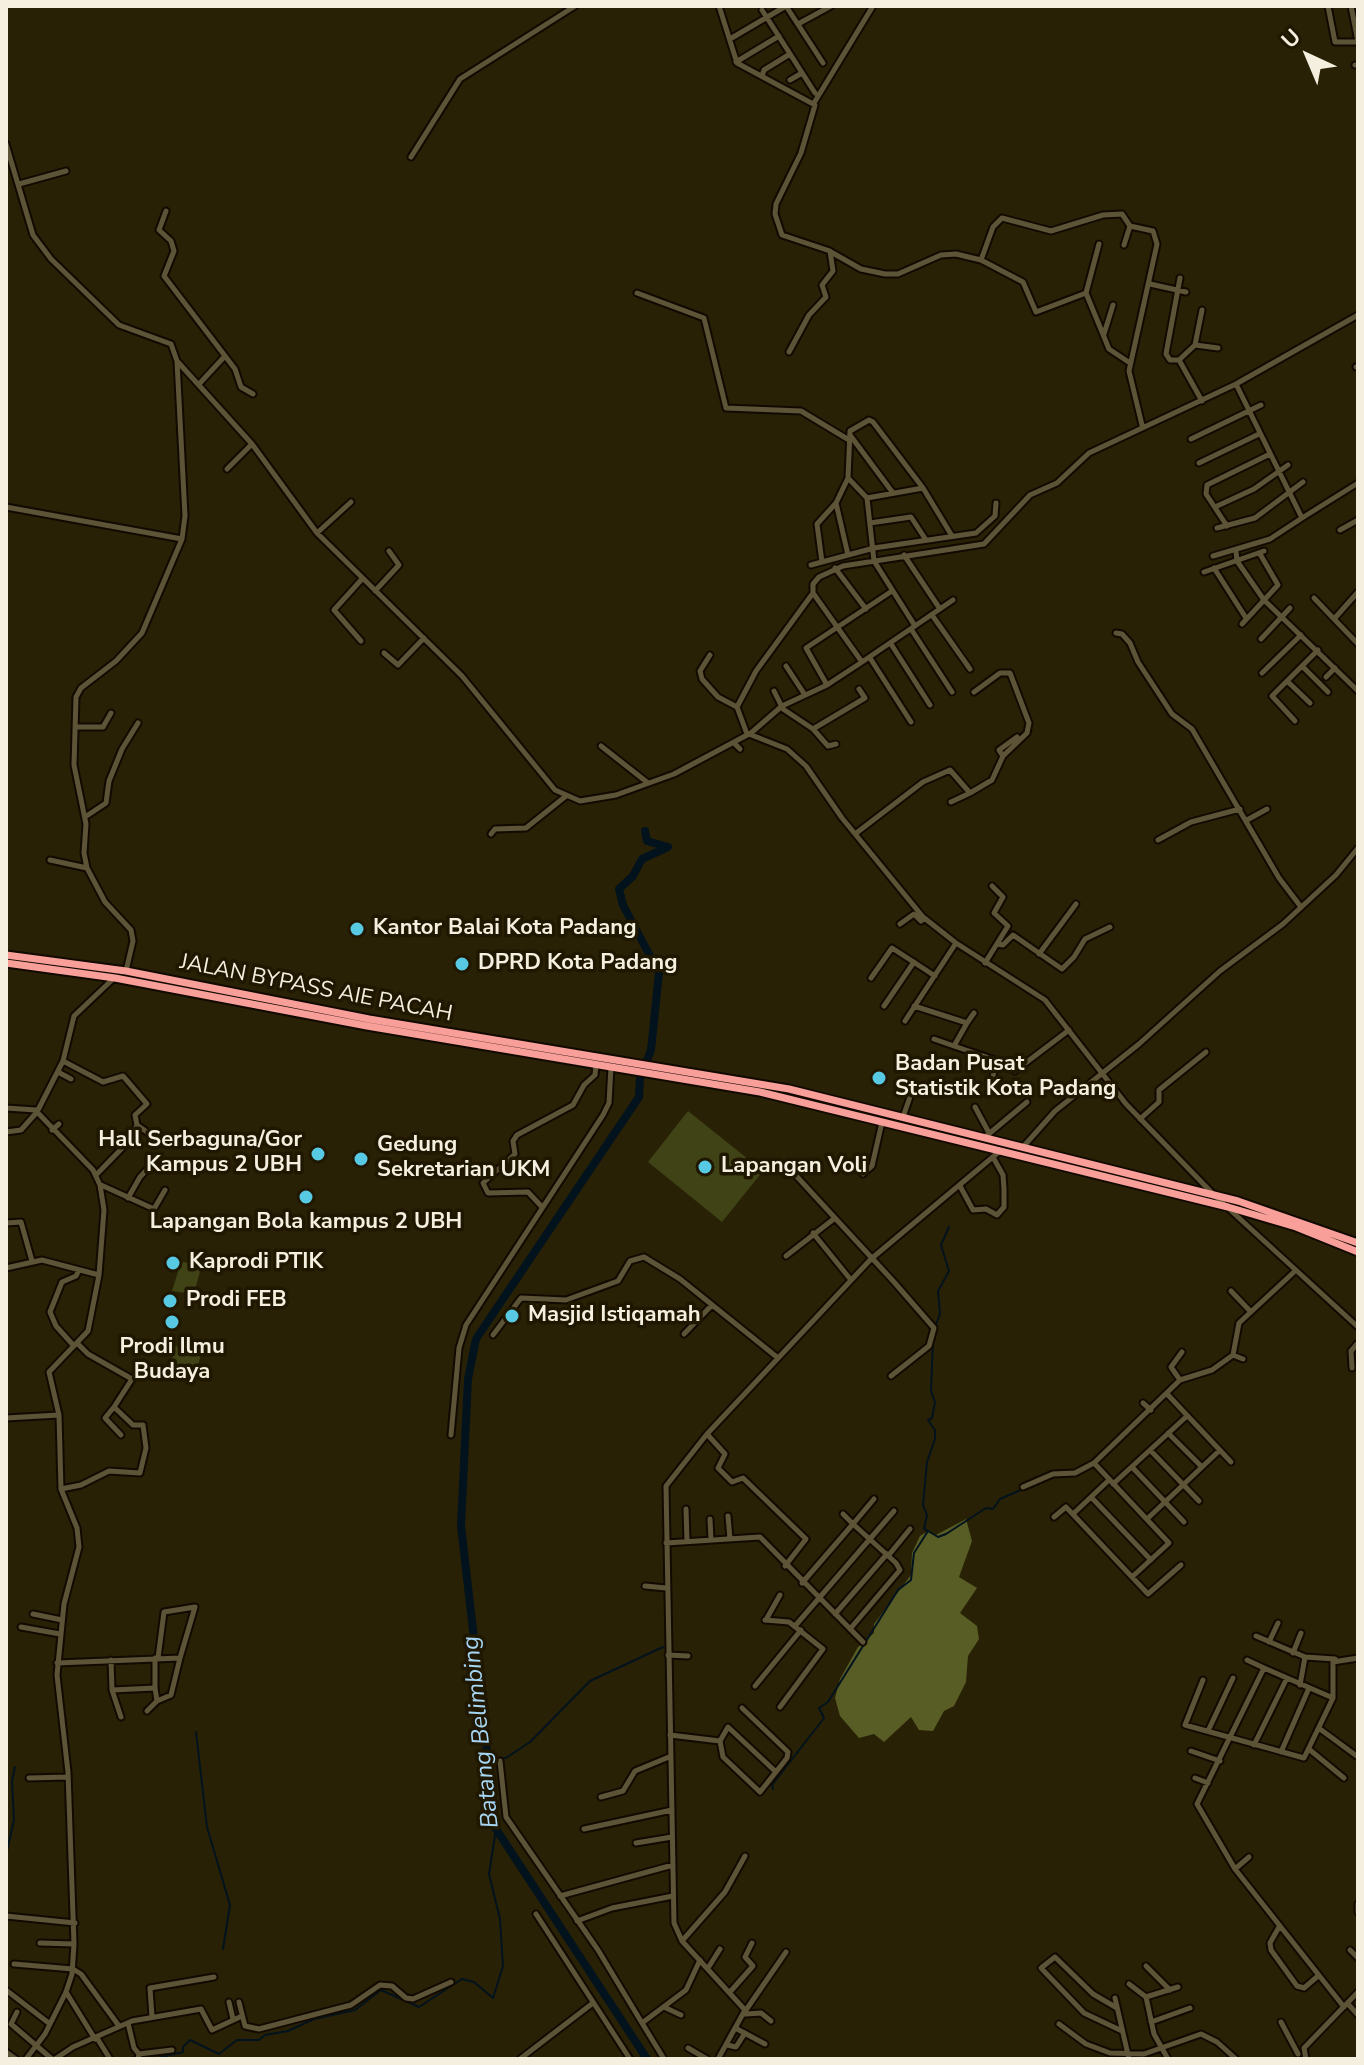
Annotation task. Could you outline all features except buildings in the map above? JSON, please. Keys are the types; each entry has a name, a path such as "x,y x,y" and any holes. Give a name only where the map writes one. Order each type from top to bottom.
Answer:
{"highway":[{"name":"JALAN BYPASS AIE PACAH","path":"6,955 67,967 126,971 169,984 615,1065"},
{"path":"6,963 67,967 115,978 169,984 596,1065 664,1067 789,1089 903,1117 912,1124 1000,1150 1228,1207 1246,1207 1358,1252"},
{"path":"615,1065 883,1120 986,1135 1022,1148 1215,1196 1358,1243"}],"street":[{"path":"411,157 460,79 575,6"},
{"path":"719,6 736,62 814,103"},
{"path":"730,39 786,6 823,63"},
{"path":"798,24 831,6"},
{"path":"873,6 814,103 801,153 776,204 775,214 782,235 830,251 861,269 885,274 898,274 941,255 956,254 981,260 1023,282 1036,312 1086,293"},
{"path":"1328,6 1334,41 1338,44 1358,42 1351,6"},
{"path":"762,10 815,93"},
{"path":"736,62 779,36"},
{"path":"762,76 764,70 790,54"},
{"path":"790,80 802,73"},
{"path":"6,144 33,235 51,259 119,325 171,344 177,361 185,516 182,539 142,633 116,661 77,694 74,765 85,817 83,846 87,868 112,912 131,930 133,941 126,971"},
{"path":"19,184 66,171"},
{"path":"166,211 159,228 174,251 164,276 225,356 241,387 253,394"},
{"path":"981,260 993,227 1002,218 1051,231 1103,215 1122,214 1130,226 1154,234 1157,244 1150,284 1130,363 1131,388 1142,425"},
{"path":"1124,245 1130,226"},
{"path":"1099,244 1086,293 1111,352 1130,363"},
{"path":"789,352 809,315 827,294 822,285 833,271 830,251"},
{"path":"1180,278 1166,349 1170,360 1179,360 1195,345 1202,310"},
{"path":"1150,284 1186,292"},
{"path":"637,293 704,318 726,408 801,411 850,437 893,493"},
{"path":"1104,335 1113,305"},
{"path":"811,565 848,555 904,555 984,544 1030,495 1057,483 1089,453 1142,425 1236,384 1358,315"},
{"path":"1195,345 1218,348"},
{"path":"200,383 225,356"},
{"path":"1179,360 1202,401"},
{"path":"177,361 252,444 317,533 486,703 549,784 566,796 588,800 603,798 648,783 734,743 782,706 827,685 953,600"},
{"path":"1236,384 1302,518"},
{"path":"1191,439 1261,405"},
{"path":"822,562 817,524 836,503 848,478 850,437 865,422 873,422 923,488 952,536"},
{"path":"1199,463 1259,434"},
{"path":"227,469 252,444"},
{"path":"1227,526 1206,494 1207,485 1270,454"},
{"path":"1215,507 1254,489 1288,465"},
{"path":"848,478 867,498 874,554 892,591 952,692"},
{"path":"1217,528 1255,518 1303,482"},
{"path":"1213,556 1270,539 1358,483"},
{"path":"867,498 923,488"},
{"path":"317,533 351,502"},
{"path":"836,503 848,555"},
{"path":"737,707 756,671 813,593 815,580 835,568 874,554 926,540 978,531 995,516 996,503"},
{"path":"6,507 182,539"},
{"path":"870,523 911,517 926,540"},
{"path":"1340,530 1358,520"},
{"path":"375,591 399,565 389,551"},
{"path":"1236,551 1237,561 1264,600 1358,691"},
{"path":"1204,572 1262,552 1278,582 1242,624"},
{"path":"904,555 940,609"},
{"path":"835,568 866,609"},
{"path":"1214,568 1246,618"},
{"path":"361,641 334,610 362,579"},
{"path":"827,685 806,649 892,591"},
{"path":"1334,619 1358,592"},
{"path":"813,593 862,662"},
{"path":"1314,598 1358,644"},
{"path":"1261,639 1290,608"},
{"path":"932,615 970,669"},
{"path":"1116,633 1122,634 1130,643 1138,662 1172,714 1192,729 1301,907"},
{"path":"1262,673 1301,635"},
{"path":"384,653 398,665 424,638"},
{"path":"891,644 930,705"},
{"path":"1295,721 1272,697 1318,650"},
{"path":"710,655 700,671 702,679 718,697 737,707 749,734 794,754 923,917 985,963 1041,996 1140,1119 1294,1272 1357,1323"},
{"path":"870,658 911,722"},
{"path":"786,666 805,695"},
{"path":"1302,666 1328,692"},
{"path":"1326,677 1335,668"},
{"path":"951,802 992,780 1003,756 1029,730 1024,707 1007,671 974,692"},
{"path":"1287,681 1310,703"},
{"path":"813,729 867,701 859,689"},
{"path":"774,691 782,706 813,729 828,746 836,744"},
{"path":"1016,713 1024,707"},
{"path":"75,727 103,727 111,713"},
{"path":"85,817 106,803 109,781 122,749 138,723"},
{"path":"1003,756 999,750 1017,737"},
{"path":"734,743 740,749"},
{"path":"601,746 648,783"},
{"path":"855,834 923,782 950,770 970,793"},
{"path":"491,834 495,829 526,828 566,796"},
{"path":"1158,840 1191,822 1240,809"},
{"path":"1247,820 1267,809"},
{"path":"1022,1148 1038,1126 1301,907 1336,875 1358,848"},
{"path":"50,860 87,868"},
{"path":"985,963 1008,926 994,913 1003,897 992,886"},
{"path":"1039,954 1076,904"},
{"path":"900,924 914,914 921,921 923,917"},
{"path":"998,944 1003,945 1013,935 1062,969 1085,939 1110,927"},
{"path":"905,1021 956,943"},
{"path":"871,978 890,949 935,976"},
{"path":"884,1006 914,962"},
{"path":"6,1132 21,1130 37,1111 63,1061 74,1016 115,978"},
{"path":"914,1006 967,1023"},
{"path":"954,1046 974,1013"},
{"path":"1015,1071 1069,1030"},
{"path":"934,1039 995,1060 993,1078"},
{"path":"1140,1119 1159,1102 1159,1090 1206,1052"},
{"path":"63,1061 105,1082 121,1075 125,1077 147,1104 135,1115 137,1125 129,1141 96,1175"},
{"path":"542,1207 528,1192 488,1193 483,1183 515,1154 514,1137 573,1105 584,1085 595,1075 596,1065"},
{"path":"451,1435 459,1348 466,1325 609,1103 615,1065"},
{"path":"58,1072 71,1079"},
{"path":"903,1117 910,1097"},
{"path":"975,1107 986,1135 1027,1102"},
{"path":"6,1108 37,1111 96,1175 104,1210 99,1275 88,1331 49,1372 59,1415 61,1489 77,1528 79,1547 62,1620 57,1663 68,1777 75,1923 73,1969 66,1992 37,2046 26,2059"},
{"path":"863,1174 872,1166 883,1120"},
{"path":"52,1130 59,1124"},
{"path":"137,1125 154,1137"},
{"path":"771,2021 761,2013 745,2012 682,1941 674,1923 666,1486 707,1434 871,1259 994,1159 1000,1150"},
{"path":"128,1198 140,1177 157,1159"},
{"path":"960,1186 973,1210 986,1209 997,1215 1004,1207 1004,1183 1001,1167 994,1159"},
{"path":"789,1168 934,1328 929,1346 891,1376"},
{"path":"100,1185 154,1209 165,1190"},
{"path":"786,1256 835,1218"},
{"path":"6,1223 21,1222 32,1261"},
{"path":"813,1233 851,1280"},
{"path":"493,1335 521,1298 530,1301 566,1300 623,1277 630,1261 638,1256 651,1260 778,1358"},
{"path":"6,1259 7,1268 32,1261 50,1261 99,1275"},
{"path":"79,1270 76,1276 62,1282 50,1312 56,1326 76,1345 132,1379 105,1418 121,1435"},
{"path":"1023,1487 1053,1474 1075,1473 1094,1463 1168,1395 1180,1380 1212,1370 1233,1355 1237,1328 1294,1272"},
{"path":"1231,1291 1257,1318"},
{"path":"684,1334 712,1305"},
{"path":"1352,1368 1351,1351 1358,1343"},
{"path":"1180,1380 1171,1367 1182,1352"},
{"path":"1233,1355 1243,1359"},
{"path":"1168,1395 1231,1462"},
{"path":"1143,1403 1151,1410"},
{"path":"61,1489 81,1485 109,1471 141,1472 146,1448 144,1426 133,1425 114,1407"},
{"path":"7,1418 59,1415"},
{"path":"1073,1514 1132,1467 1187,1416"},
{"path":"1168,1433 1202,1467"},
{"path":"707,1434 725,1454 718,1468 732,1482 743,1478 806,1539 785,1566"},
{"path":"1150,1450 1199,1501"},
{"path":"1147,1519 1220,1450"},
{"path":"1094,1463 1169,1544 1132,1577"},
{"path":"1132,1467 1184,1522"},
{"path":"1091,1497 1151,1560"},
{"path":"802,1583 874,1499"},
{"path":"1054,1517 1064,1506 1150,1595 1181,1565"},
{"path":"686,1509 687,1541"},
{"path":"755,1686 819,1599 894,1511"},
{"path":"843,1514 900,1570 850,1629"},
{"path":"728,1516 730,1539"},
{"path":"710,1519 711,1540"},
{"path":"835,1614 910,1529"},
{"path":"666,1543 760,1537 785,1566 863,1642"},
{"path":"645,1586 666,1588"},
{"path":"780,1595 766,1620 780,1618"},
{"path":"147,1711 157,1701 171,1695 194,1606 164,1612 156,1658 157,1701"},
{"path":"774,1606 780,1618 798,1628 823,1651 780,1707"},
{"path":"33,1614 62,1620"},
{"path":"1269,1642 1278,1623"},
{"path":"21,1627 60,1634"},
{"path":"1293,1653 1301,1633"},
{"path":"1256,1636 1305,1657 1358,1658"},
{"path":"668,1655 688,1656"},
{"path":"1300,1685 1305,1657"},
{"path":"57,1663 180,1658"},
{"path":"1203,1680 1184,1723 1304,1758 1333,1698 1335,1659"},
{"path":"111,1660 112,1690 121,1717"},
{"path":"1247,1660 1333,1698"},
{"path":"1264,1668 1197,1804 1235,1869 1279,1927 1318,1976 1358,2015"},
{"path":"1208,1731 1233,1678"},
{"path":"1254,1745 1287,1678"},
{"path":"112,1690 155,1688"},
{"path":"1281,1752 1309,1688"},
{"path":"742,1708 788,1752 776,1772 760,1792 723,1757 720,1741 728,1727 776,1772"},
{"path":"1320,1729 1358,1757"},
{"path":"670,1735 720,1741"},
{"path":"1310,1750 1344,1778"},
{"path":"1191,1751 1220,1761"},
{"path":"601,1797 623,1791 635,1771 669,1757"},
{"path":"500,1761 506,1817 577,1921 664,2059"},
{"path":"29,1778 68,1777"},
{"path":"1195,1778 1208,1783"},
{"path":"584,1829 672,1810"},
{"path":"636,1843 672,1837"},
{"path":"682,1941 725,1892 745,1856"},
{"path":"1235,1869 1249,1857"},
{"path":"560,1896 673,1865"},
{"path":"577,1921 612,1908 673,1896"},
{"path":"1358,1904 1358,1912"},
{"path":"536,1914 630,2059"},
{"path":"6,1916 75,1923"},
{"path":"1279,1927 1270,1947 1282,1967 1301,1988 1318,1976"},
{"path":"40,1943 74,1944"},
{"path":"730,1992 753,1966 745,1957 752,1943"},
{"path":"708,1968 720,1949"},
{"path":"1350,1950 1358,1958"},
{"path":"719,2059 745,2012 786,1952"},
{"path":"1117,2008 1093,1994 1055,1957 1041,1968 1084,2013 1122,2031"},
{"path":"642,2023 666,2008 686,1990 700,1960"},
{"path":"14,1964 73,1969 86,1978 119,2026"},
{"path":"1146,1966 1170,1990"},
{"path":"152,2017 150,1988 214,1977"},
{"path":"239,2002 245,2026 259,2029 351,2005 380,1985 392,1986 406,1998 413,1999 451,1982"},
{"path":"1129,1984 1146,1997 1151,2022 1168,2059"},
{"path":"1146,1997 1178,1987"},
{"path":"6,1990 50,2024"},
{"path":"66,1992 110,2059"},
{"path":"1281,2022 1296,2056 1358,1992"},
{"path":"1115,1998 1129,2057"},
{"path":"229,2002 233,2019"},
{"path":"520,2059 593,2003"},
{"path":"666,2008 681,2015"},
{"path":"1151,2022 1190,2008"},
{"path":"17,2012 11,2024 53,2059 119,2026 152,2017 201,2009 212,2030 242,2016"},
{"path":"128,2023 138,2056 172,2050"},
{"path":"1059,2024 1086,2044 1129,2057 1151,2056 1201,2034 1217,2042 1236,2059"},
{"path":"737,2029 765,2044"},
{"path":"727,2045 736,2047 745,2033"},
{"path":"688,2048 707,2059"},
{"path":"1304,2048 1306,2059"},
{"path":"6,2052 16,2059"}],"green space":[{"name":"Lapangan Voli","path":"688,1111 763,1171 722,1222 648,1162"},
{"path":"181,1262 202,1264 194,1294 172,1291"},
{"path":"175,1346 202,1350 196,1374 171,1365"},
{"path":"966,1519 972,1541 959,1577 977,1588 960,1613 977,1626 979,1639 968,1656 966,1682 954,1706 944,1711 933,1731 919,1730 911,1717 884,1742 874,1734 859,1738 840,1716 835,1698 840,1679 858,1647 874,1633 874,1624 911,1575 912,1553 920,1536 928,1531 936,1535"}],"waterway":[{"name":"Batang Belimbing","path":"645,831 647,841 668,847 642,859 633,876 619,889 623,905 659,973 651,1050 640,1078 639,1097 476,1339 468,1379 461,1526 496,1829 647,2059"},
{"path":"935,1327 940,1314 938,1291 949,1271 941,1245 949,1227"},
{"path":"773,1789 772,1785 824,1718 819,1708 828,1702 898,1590 911,1580 914,1553 928,1531 924,1529 927,1515 923,1505 927,1462 935,1439 935,1430 928,1420 932,1418 935,1402 931,1391 933,1341"},
{"path":"1040,1482 1053,1477"},
{"path":"928,1531 938,1537 946,1534 986,1508 993,1509 1000,1499 1023,1489"},
{"path":"488,1758 506,1758 530,1742 590,1681 663,1647"},
{"path":"196,1732 207,1827 230,1905 223,1949"},
{"path":"6,1855 14,1820 12,1781 15,1767"},
{"name":"Batang Belimbing","path":"153,2059 183,2052 183,2047 190,2040 219,2054 237,2040 259,2040 265,2035 288,2031 314,2019 355,2010 381,1990 419,2007 462,1979 474,1982 493,1998 503,1966 500,1919 489,1874 496,1829"},
{"path":"6,1869 6,1881"},
{"name":"Batang Belimbing","path":"128,2059 135,2057"}],"place":[{"name":"Kantor Balai Kota Padang","path":"357,929"},
{"name":"DPRD Kota Padang","path":"462,964"},
{"name":"Badan Pusat Statistik Kota Padang","path":"879,1078"},
{"name":"Hall Serbaguna/Gor Kampus 2 UBH","path":"318,1154"},
{"name":"Gedung Sekretarian UKM","path":"361,1159"},
{"name":"Lapangan Voli","path":"705,1167"},
{"name":"Lapangan Bola kampus 2 UBH","path":"306,1197"},
{"name":"Kaprodi PTIK","path":"173,1263"},
{"name":"Prodi FEB","path":"170,1301"},
{"name":"Masjid Istiqamah","path":"512,1316"},
{"name":"Prodi Ilmu Budaya","path":"172,1322"}]}
